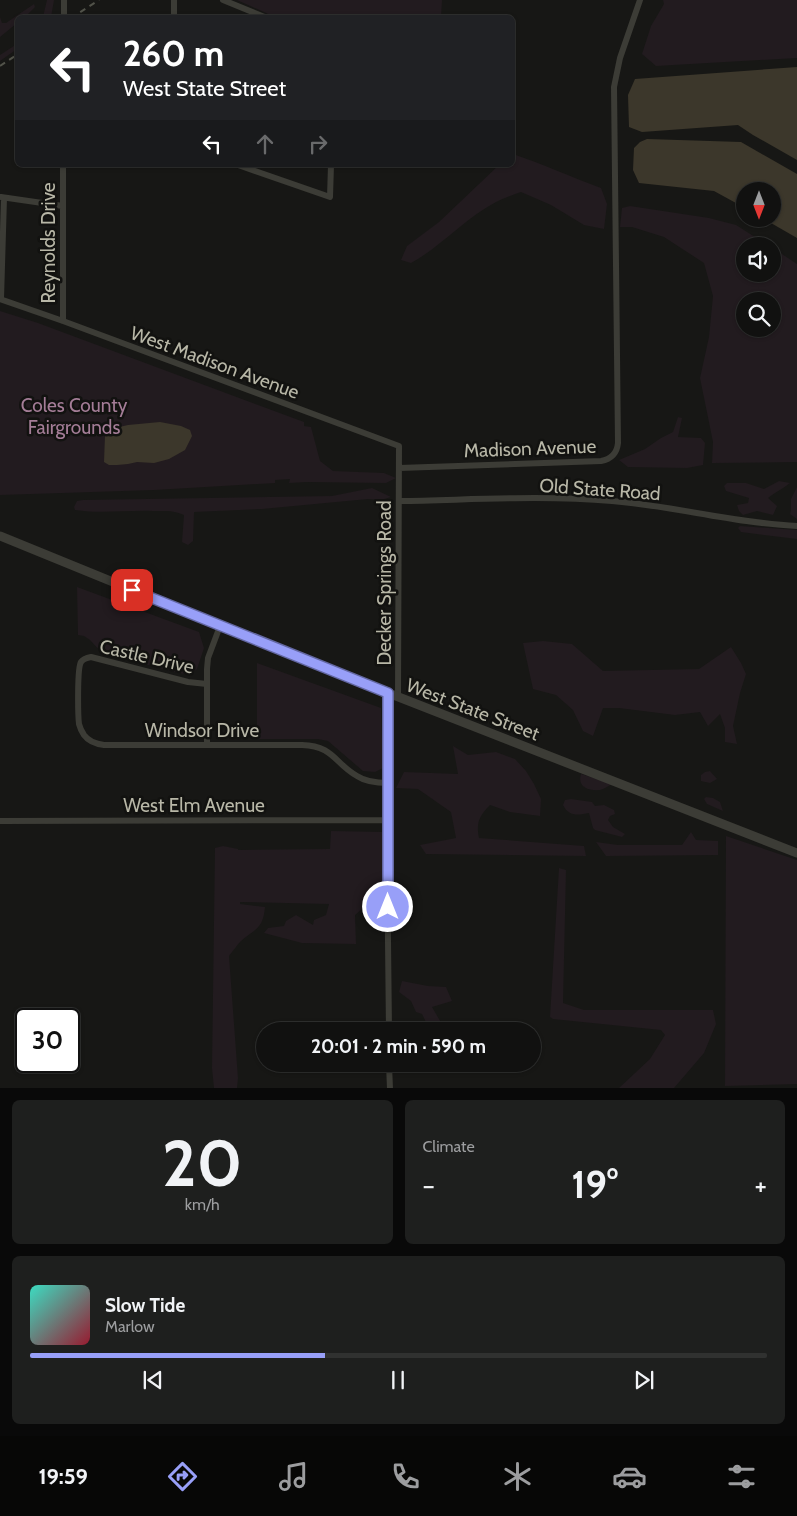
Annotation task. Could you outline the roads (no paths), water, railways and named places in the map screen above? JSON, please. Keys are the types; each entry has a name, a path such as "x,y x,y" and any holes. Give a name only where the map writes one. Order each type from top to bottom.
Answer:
{"street":[{"path":"64,0 64,15"},
{"path":"174,0 174,15"},
{"path":"224,0 260,15"},
{"name":"Madison Avenue","path":"399,468 601,461 609,459 616,453 618,443 618,373 614,87 620,58 640,0"},
{"name":"Reynolds Drive","path":"63,167 63,321"},
{"path":"244,167 330,197 331,167"},
{"path":"0,299 2,197 63,206"},
{"name":"West Madison Avenue","path":"0,299 399,446 399,468"},
{"name":"Decker Springs Road","path":"398,697 399,468"},
{"name":"Old State Road","path":"399,502 586,499 640,504 741,521 797,526"},
{"name":"West State Street","path":"0,536 220,626 797,854"},
{"path":"207,745 208,658 220,626"},
{"name":"Castle Drive","path":"81,661 91,657 188,682 207,684"},
{"name":"Windsor Drive","path":"81,661 79,671 79,720 81,730 88,740 98,744 315,746 330,753 355,776 370,782 388,783"},
{"name":"Decker Springs Road","path":"388,693 389,1022"},
{"name":"West Elm Avenue","path":"0,821 387,820"},
{"path":"389,1072 390,1088"}],"railway":[{"path":"76,15 99,0"},
{"path":"0,66 15,56"}],"park label":[{"name":"Coles County Fairgrounds","path":"74,416"}]}
